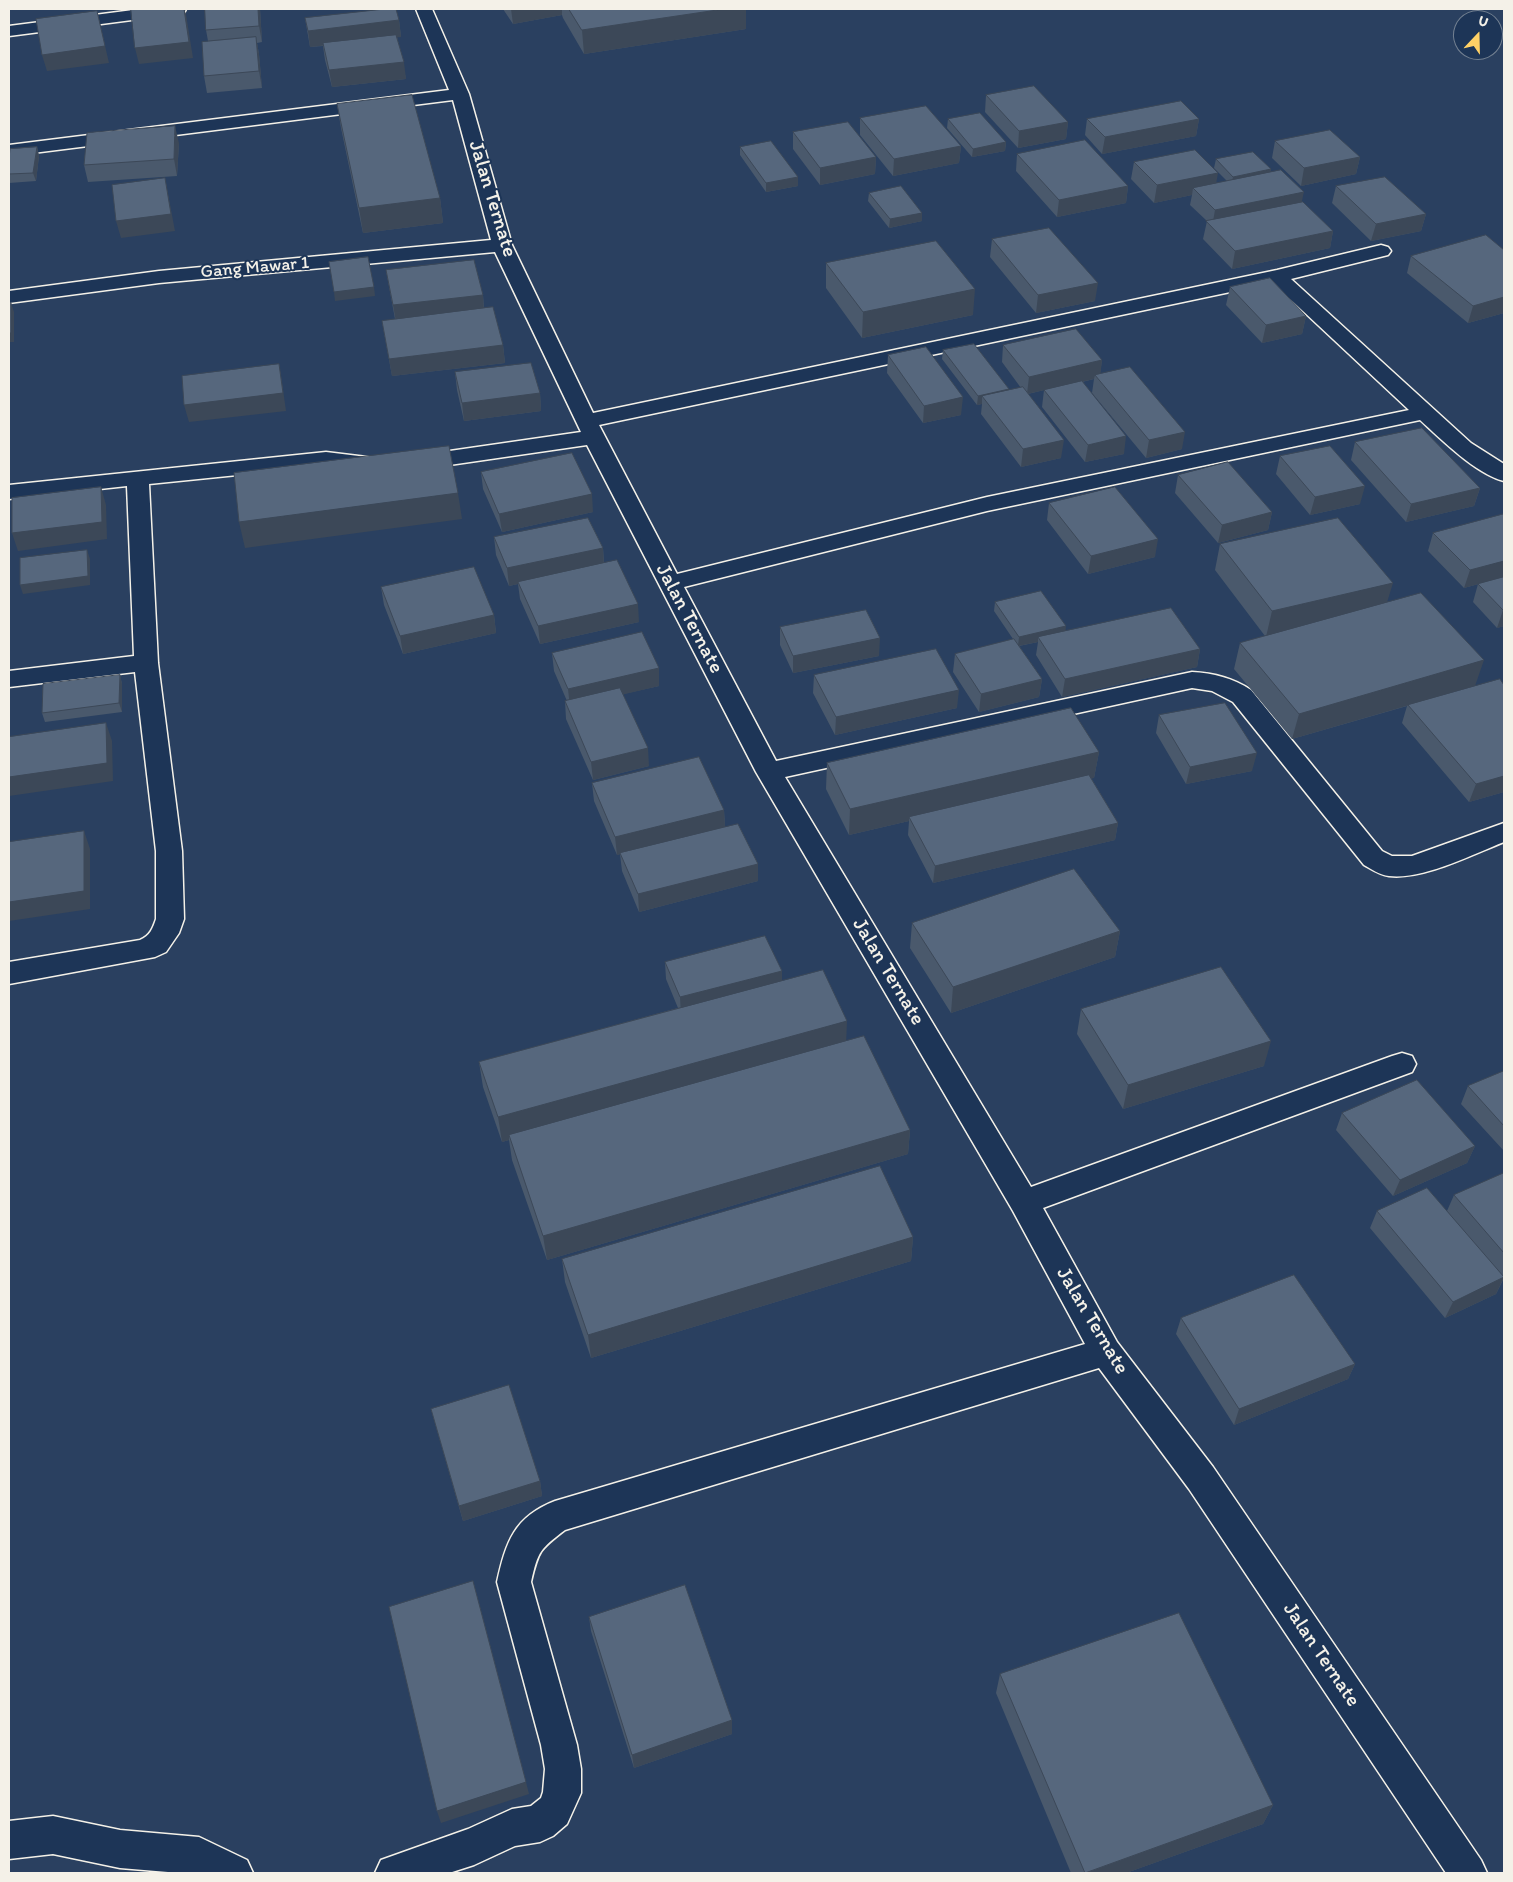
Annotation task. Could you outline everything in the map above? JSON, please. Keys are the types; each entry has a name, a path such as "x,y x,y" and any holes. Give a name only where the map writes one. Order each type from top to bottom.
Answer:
{"street":[{"path":"9,31 178,9"},
{"name":"Jalan Ternate","path":"424,9 460,94 502,245 590,429 769,772 1024,1202 1106,1352 1202,1478 1468,1873"},
{"path":"9,151 460,94"},
{"name":"Gang Mawar 1","path":"9,296 159,277 502,245"},
{"path":"9,492 326,459 392,466 590,429 1381,252"},
{"path":"1277,276 1463,448 1504,474"},
{"path":"670,583 987,504 1424,413"},
{"path":"9,973 145,950 156,945 165,933 170,919 169,851 146,663 138,479"},
{"path":"9,679 146,663"},
{"path":"769,772 1192,680 1214,682 1233,689 1242,696 1373,858 1388,866 1414,866 1504,832"},
{"path":"1024,1202 1402,1064"},
{"path":"394,1873 474,1846 512,1828 540,1823 554,1811 562,1793 563,1770 560,1745 514,1582 520,1555 531,1535 555,1517 1106,1352"},
{"path":"9,1840 53,1835 120,1849 199,1856 234,1873"}],"building":[{"path":"131,9 184,9 189,42 135,48"},
{"path":"205,9 258,9 259,26 206,30"},
{"path":"396,9 399,20 308,31 305,18"},
{"path":"569,9 724,9 582,30"},
{"path":"97,11 105,46 42,55 36,19"},
{"path":"396,35 404,62 329,70 323,43"},
{"path":"256,37 259,71 204,76 202,42"},
{"path":"1034,86 1068,122 1019,131 986,95"},
{"path":"412,95 440,198 359,208 337,104"},
{"path":"1181,101 1199,119 1105,137 1087,119"},
{"path":"926,106 961,146 894,159 860,118"},
{"path":"980,113 1006,142 973,149 948,119"},
{"path":"848,122 876,157 820,168 793,132"},
{"path":"175,126 174,159 84,165 87,133"},
{"path":"1330,130 1360,157 1304,168 1275,141"},
{"path":"1085,140 1128,186 1059,200 1017,154"},
{"path":"771,141 798,177 766,183 740,147"},
{"path":"37,147 33,173 9,174 10,149"},
{"path":"1195,150 1218,173 1157,185 1134,162"},
{"path":"1253,152 1271,169 1233,177 1216,159"},
{"path":"1281,170 1304,192 1215,210 1193,188"},
{"path":"1385,177 1426,214 1376,224 1336,186"},
{"path":"165,178 171,214 116,221 112,185"},
{"path":"901,186 922,213 890,219 869,193"},
{"path":"1303,202 1333,231 1235,251 1206,221"},
{"path":"1049,228 1098,283 1038,295 992,239"},
{"path":"1486,235 1504,250 1504,297 1473,306 1411,256"},
{"path":"936,241 975,289 863,312 826,263"},
{"path":"368,257 374,287 334,292 329,262"},
{"path":"474,260 483,295 393,305 386,270"},
{"path":"1270,278 1306,316 1266,325 1230,287"},
{"path":"11,303 11,333 9,333 9,304"},
{"path":"493,307 503,345 389,359 382,321"},
{"path":"1076,329 1102,360 1029,377 1003,345"},
{"path":"974,344 1009,389 978,396 943,350"},
{"path":"926,347 963,397 924,406 888,355"},
{"path":"531,363 540,393 462,403 455,372"},
{"path":"279,364 283,393 184,405 182,376"},
{"path":"1130,367 1185,432 1149,440 1095,375"},
{"path":"1082,381 1126,436 1088,445 1044,390"},
{"path":"1023,387 1064,440 1023,449 982,396"},
{"path":"1422,428 1480,488 1411,504 1355,442"},
{"path":"449,446 458,493 239,522 234,473"},
{"path":"1330,446 1365,486 1315,497 1280,456"},
{"path":"572,453 592,494 499,514 481,472"},
{"path":"1228,462 1272,512 1222,525 1178,475"},
{"path":"101,487 102,522 12,533 12,498"},
{"path":"1115,487 1158,539 1091,556 1049,503"},
{"path":"1504,514 1504,561 1470,570 1433,533"},
{"path":"588,518 603,548 507,568 494,537"},
{"path":"1338,518 1393,583 1272,611 1220,544"},
{"path":"87,550 88,576 20,585 20,558"},
{"path":"617,560 638,604 538,626 518,582"},
{"path":"474,567 494,615 400,636 381,587"},
{"path":"1504,577 1504,610 1503,610 1478,584"},
{"path":"1041,591 1066,626 1019,637 995,602"},
{"path":"1421,593 1484,660 1299,714 1240,643"},
{"path":"1171,608 1200,649 1065,679 1038,637"},
{"path":"866,610 880,638 793,656 780,627"},
{"path":"642,632 659,668 568,689 552,653"},
{"path":"1014,639 1042,679 981,694 955,654"},
{"path":"936,649 959,690 836,717 814,675"},
{"path":"120,675 119,703 42,713 43,684"},
{"path":"1500,679 1504,685 1504,776 1476,784 1408,705"},
{"path":"620,688 648,748 591,762 565,701"},
{"path":"1225,703 1257,753 1190,767 1159,715"},
{"path":"1071,708 1099,752 850,809 827,763"},
{"path":"106,723 107,763 9,777 9,737"},
{"path":"699,757 724,810 615,837 592,783"},
{"path":"1089,775 1118,823 935,866 909,817"},
{"path":"738,824 758,864 638,894 620,853"},
{"path":"84,831 84,891 9,902 9,842"},
{"path":"1074,869 1120,931 953,987 912,923"},
{"path":"765,936 782,971 680,997 665,962"},
{"path":"1221,967 1271,1041 1128,1085 1081,1009"},
{"path":"823,970 847,1021 498,1117 479,1062"},
{"path":"864,1036 910,1130 543,1236 509,1135"},
{"path":"1504,1071 1504,1126 1468,1086"},
{"path":"1417,1080 1475,1146 1400,1180 1342,1113"},
{"path":"880,1166 913,1237 588,1335 562,1259"},
{"path":"1504,1173 1504,1253 1454,1195"},
{"path":"1427,1188 1504,1277 1453,1302 1377,1211"},
{"path":"1294,1275 1355,1364 1239,1409 1181,1318"},
{"path":"509,1385 540,1481 459,1506 431,1409"},
{"path":"473,1581 526,1782 437,1811 389,1607"},
{"path":"685,1585 732,1720 632,1755 589,1617"},
{"path":"1179,1613 1273,1805 1085,1873 1000,1674"}]}
